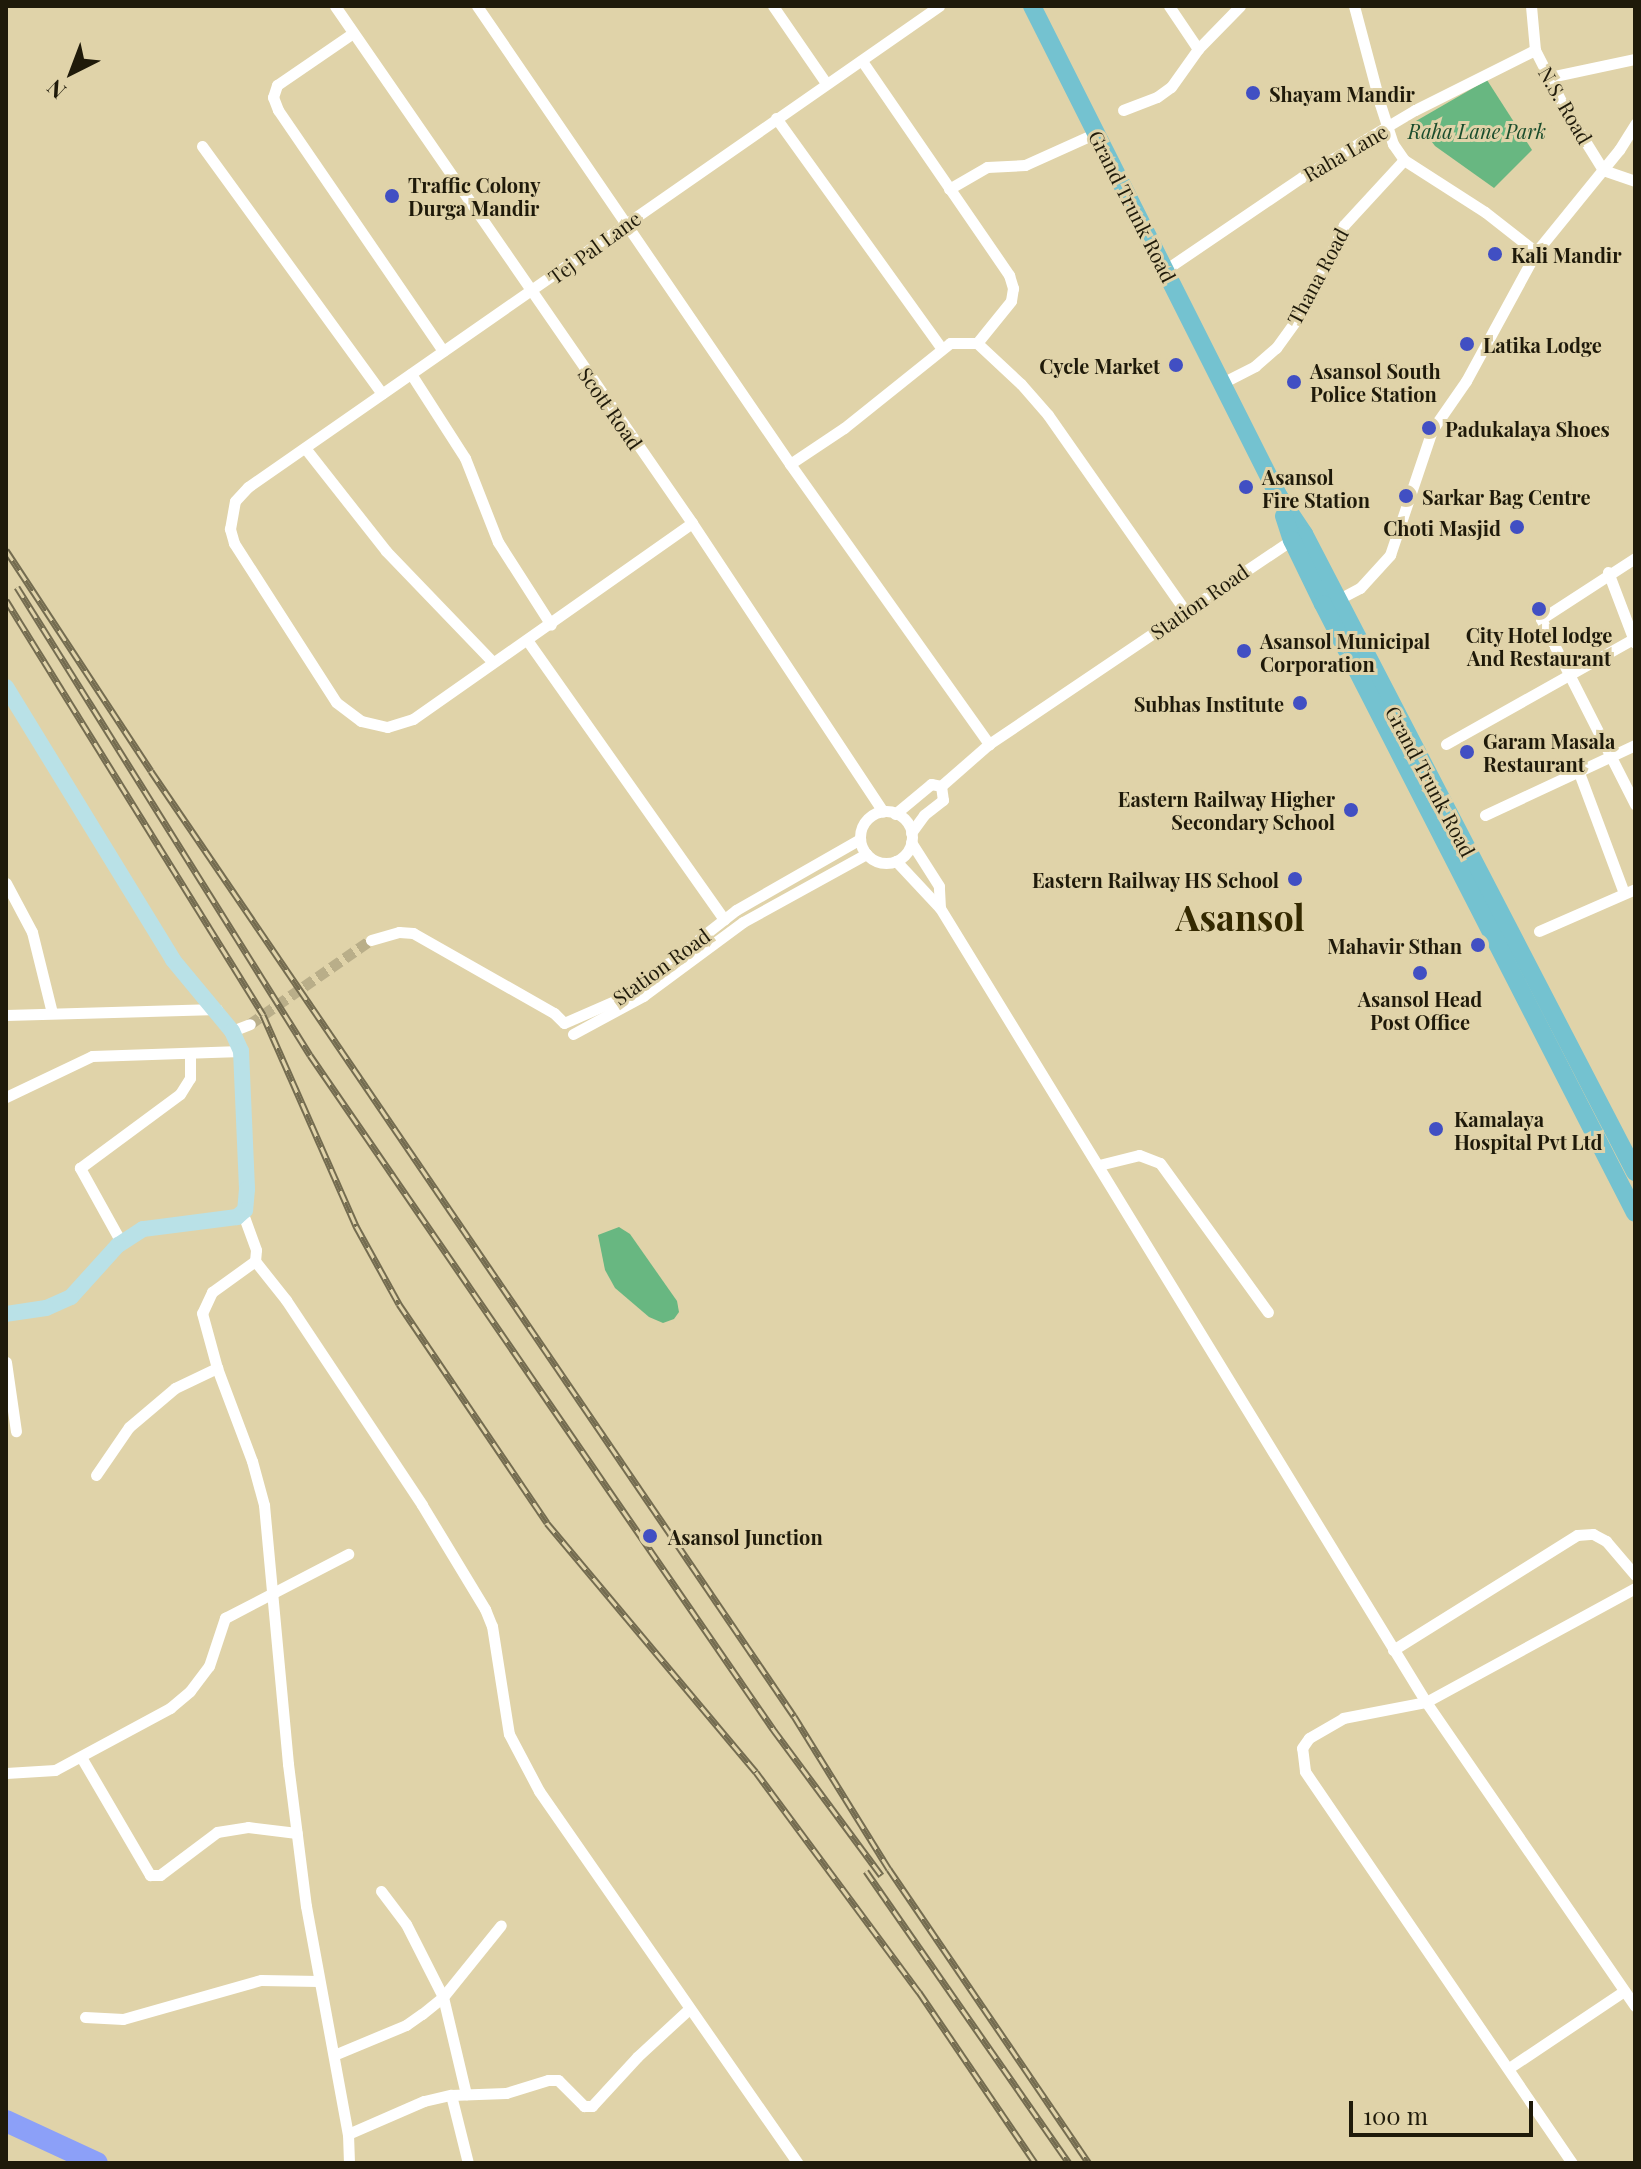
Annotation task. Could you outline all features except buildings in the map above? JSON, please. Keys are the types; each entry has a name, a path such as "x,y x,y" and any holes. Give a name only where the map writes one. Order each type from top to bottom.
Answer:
{"main road":[{"name":"Grand Trunk Road","path":"1032,6 1224,382 1298,537 1337,600 1635,1172"},
{"path":"1298,537 1635,1213"}],"street":[{"name":"Scott Road","path":"335,6 889,813"},
{"path":"477,6 790,464 989,744"},
{"path":"773,6 826,83"},
{"name":"Tej Pal Lane","path":"493,662 413,719 400,724 373,725 347,713 336,702 234,543 231,512 248,487 531,293 939,6"},
{"path":"1169,6 1198,49"},
{"path":"1123,110 1157,97 1171,87 1198,49 1240,6"},
{"path":"1354,6 1388,128 1404,160 1485,212 1536,252"},
{"name":"N.S. Road","path":"1531,6 1535,50 1603,170"},
{"path":"353,33 277,85 275,103 443,351"},
{"name":"Raha Lane","path":"1165,270 1281,189 1436,99 1535,50"},
{"path":"1550,77 1635,59"},
{"path":"862,61 1009,275 1013,288 1011,301 977,343"},
{"path":"776,118 942,349"},
{"path":"1337,600 1360,588 1390,555 1432,430 1466,381 1536,252 1603,170 1635,124"},
{"path":"949,189 987,167 1025,165 1096,133"},
{"path":"202,146 382,394"},
{"name":"Thana Road","path":"1224,382 1255,366 1276,348 1307,305 1344,225 1404,160"},
{"path":"1603,170 1635,181"},
{"path":"790,464 844,428 942,349 962,340 977,343 1021,384 1048,415 1185,611"},
{"path":"411,374 465,458 498,542 551,625"},
{"path":"305,448 386,551 493,662 551,625 692,523"},
{"name":"Station Road","path":"941,786 989,744 1298,537"},
{"path":"1635,558 1608,572 1541,619 1635,804"},
{"path":"1446,744 1634,640 1608,572"},
{"path":"527,640 724,919"},
{"path":"6,687 173,960 218,1009 232,1031 241,1051 247,1189 243,1214 256,1250 255,1261 286,1300 388,1454 485,1609 492,1626 504,1714 516,1751 539,1791 798,2163"},
{"path":"1485,815 1635,745"},
{"path":"1539,931 1630,891 1578,770"},
{"name":"Station Road","path":"889,813 931,784 941,786"},
{"name":"Station Road","path":"911,838 924,815 943,800 941,786"},
{"path":"911,838 896,861 880,863 866,854 860,839 864,823 889,813 908,825 911,838 939,886 940,908"},
{"name":"Station Road","path":"371,940 399,932 413,933 554,1013 564,1023 628,995 753,899 814,868 860,839"},
{"name":"Station Road","path":"573,1034 643,996 743,922 866,854"},
{"path":"896,861 940,908 1393,1650 1635,2006"},
{"path":"6,883 41,956 52,1013"},
{"path":"6,1015 218,1009"},
{"path":"232,1031 250,1024"},
{"path":"6,1097 92,1056 241,1051"},
{"path":"121,1242 80,1168 180,1094 190,1078 190,1053"},
{"path":"1099,1165 1139,1155 1160,1163 1268,1312"},
{"path":"6,1314 46,1308 71,1297 121,1242 143,1229 243,1214"},
{"path":"255,1261 212,1292 202,1313 217,1368 252,1461 264,1505 297,1833 319,1981 348,2134 349,2163"},
{"path":"6,1362 16,1431"},
{"path":"96,1475 119,1438 138,1419 175,1388 217,1368"},
{"path":"1393,1650 1577,1535 1593,1534 1606,1541 1635,1575"},
{"path":"6,1773 55,1770 182,1700 214,1656 225,1618 272,1592 304,1580 348,1554"},
{"path":"1572,2163 1305,1771 1301,1759 1302,1748 1309,1738 1331,1722 1426,1702 1635,1588"},
{"path":"81,1757 150,1875 160,1875 217,1832 248,1827 297,1833"},
{"path":"381,1891 406,1924 443,1997 466,2094"},
{"path":"334,2055 406,2025 443,1997 501,1925"},
{"path":"85,2017 123,2019 261,1980 319,1981"},
{"path":"1509,2068 1624,1991"},
{"path":"348,2134 410,2106 451,2095 506,2093 558,2080 584,2106 592,2106 637,2057 689,2009"},
{"path":"451,2095 468,2163"}],"green space":[{"name":"Raha Lane Park","path":"1487,80 1532,150 1494,188 1435,146 1416,121"},
{"path":"619,1227 630,1234 677,1301 679,1312 674,1319 663,1323 649,1317 615,1288 605,1270 598,1235"}],"waterway":[{"path":"6,2121 97,2163"}],"tunnel":[{"path":"250,1024 371,940"}],"railway":[{"path":"6,550 151,771 794,1716 889,1869 1089,2163"},
{"path":"17,587 310,1055 773,1729 881,1875"},
{"path":"6,600 263,1015 356,1226 399,1304 547,1523 756,1772 919,1992 1035,2163"},
{"path":"866,1871 1069,2163"}],"place":[{"name":"Shayam Mandir","path":"1253,93"},
{"name":"Traffic Colony Durga Mandir","path":"392,196"},
{"name":"Kali Mandir","path":"1495,254"},
{"name":"Latika Lodge","path":"1467,344"},
{"name":"Cycle Market","path":"1176,365"},
{"name":"Asansol South Police Station","path":"1294,382"},
{"name":"Padukalaya Shoes","path":"1429,428"},
{"name":"Asansol Fire Station","path":"1246,487"},
{"name":"Sarkar Bag Centre","path":"1406,496"},
{"name":"Choti Masjid","path":"1517,527"},
{"name":"City Hotel lodge And Restaurant","path":"1539,609"},
{"name":"Asansol Municipal Corporation","path":"1244,651"},
{"name":"Subhas Institute","path":"1300,703"},
{"name":"Garam Masala Restaurant","path":"1467,752"},
{"name":"Eastern Railway Higher Secondary School","path":"1351,810"},
{"name":"Eastern Railway HS School","path":"1295,879"},
{"name":"Mahavir Sthan","path":"1478,945"},
{"name":"Asansol Head Post Office","path":"1420,973"},
{"name":"Kamalaya Hospital Pvt Ltd","path":"1436,1129"},
{"name":"Asansol Junction","path":"650,1536"}],"district":[{"name":"Asansol","path":"1240,917"}]}
